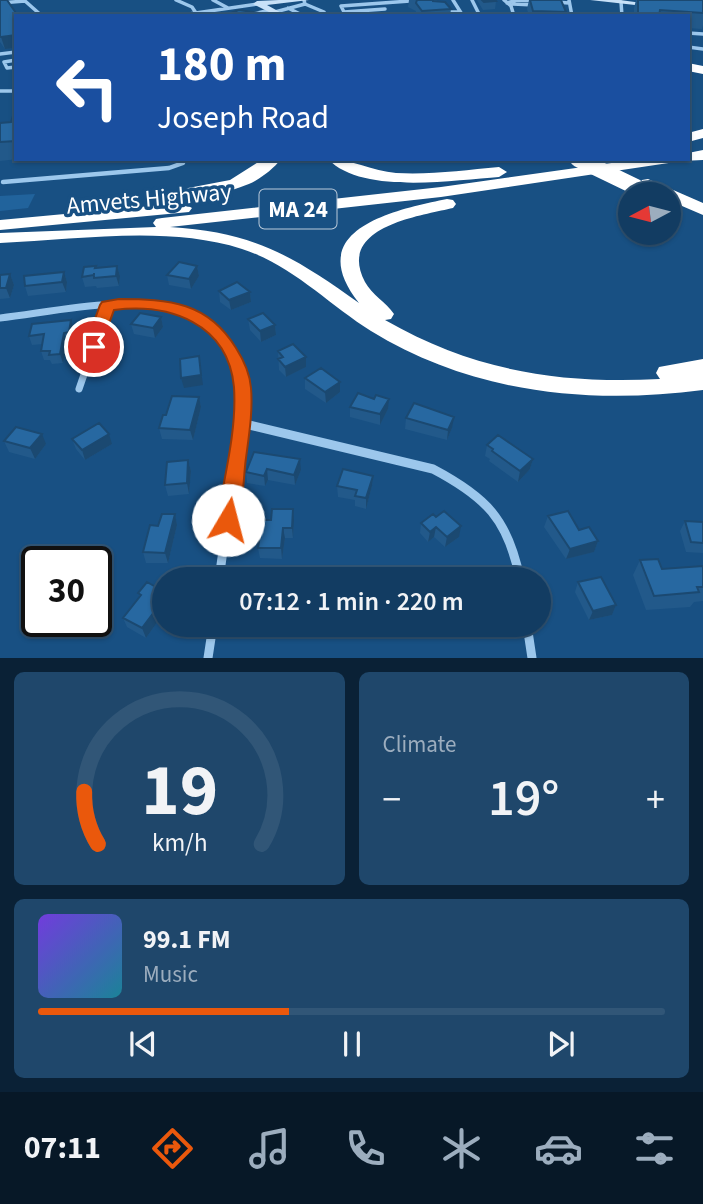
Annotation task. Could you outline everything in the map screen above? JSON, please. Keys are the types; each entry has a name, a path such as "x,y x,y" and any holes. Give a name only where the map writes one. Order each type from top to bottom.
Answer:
{"highway":[{"path":"0,225 212,190 252,177 271,161"},
{"path":"340,161 359,171 399,178 519,170"},
{"path":"583,161 631,182"},
{"name":"Amvets Highway","path":"0,225 306,196 519,170 636,161"},
{"path":"633,182 597,163 393,217 368,230 354,245 349,259 352,281 370,303 414,331 460,351 502,363 570,374 609,376 670,373 703,367"},
{"name":"Amvets Highway","path":"0,238 347,204 597,163"},
{"path":"681,202 703,210"},
{"path":"681,209 703,219"},
{"path":"0,238 153,233 234,241 256,247 285,261 399,337 432,353 492,373 542,383 604,389 642,389 703,382"}],"main road":[{"path":"594,0 657,5"},
{"path":"253,2 305,1"},
{"path":"253,2 279,12"}],"street":[{"path":"0,318 108,305 160,304 182,309 208,323 221,337 236,365 242,385 241,423 221,567"},
{"path":"79,389 108,305"},
{"path":"241,423 433,469 458,482 487,502 500,517 517,567"},
{"path":"208,658 211,637"},
{"path":"529,637 532,658"}],"lane":[{"path":"176,0 199,14 253,2"},
{"path":"213,0 228,8"},
{"path":"385,9 344,12 341,6 424,0"},
{"path":"453,0 461,14"},
{"path":"506,2 517,0 569,3"},
{"path":"0,4 25,1 40,14"},
{"path":"279,12 305,1 324,12 322,14"},
{"path":"385,1 388,14"},
{"path":"506,2 543,6"},
{"path":"621,2 622,14"},
{"path":"556,6 569,3"},
{"path":"435,13 461,14"},
{"path":"14,60 4,62 7,68 14,67"},
{"path":"3,182 169,168 183,161"}],"shaded area":[{"path":"35,194 28,208 0,211 0,196"}],"building":[{"path":"0,0 7,0 17,14 14,14 14,35 0,36"},
{"path":"417,0 445,2 451,9 422,11 416,3"},
{"path":"530,0 561,0 566,12 533,11"},
{"path":"638,0 703,0 703,13 660,10 659,14 638,14"},
{"path":"239,10 266,14 228,14"},
{"path":"14,116 14,141 0,142 0,123 11,122"},
{"path":"179,262 197,266 189,279 167,275"},
{"path":"117,266 116,276 94,278 94,275 82,277 84,267"},
{"path":"64,272 62,282 25,286 24,276"},
{"path":"10,274 6,288 0,288 0,275"},
{"path":"237,282 250,292 229,300 219,291"},
{"path":"140,313 161,317 153,328 131,324"},
{"path":"263,313 275,325 260,331 248,319"},
{"path":"71,320 69,332 64,333 60,354 49,355 50,351 41,351 44,334 29,336 32,324"},
{"path":"293,344 306,357 285,367 278,359 283,357 278,351"},
{"path":"199,356 201,375 181,378 180,359"},
{"path":"321,368 340,382 325,392 305,378"},
{"path":"358,393 374,399 376,395 389,399 380,414 350,407"},
{"path":"172,396 199,397 190,430 159,428"},
{"path":"414,403 454,417 448,430 406,418"},
{"path":"99,423 109,434 82,450 72,439"},
{"path":"16,427 42,434 30,448 4,441"},
{"path":"498,435 533,459 520,471 487,445"},
{"path":"254,452 300,459 294,475 267,469 264,476 246,472"},
{"path":"188,460 187,483 165,485 167,462"},
{"path":"343,469 373,476 366,498 355,496 357,490 337,486"},
{"path":"272,509 293,509 292,528 283,528 281,548 258,548 262,520 271,520"},
{"path":"444,511 461,526 447,537 436,527 430,532 421,523 433,514 436,517"},
{"path":"568,511 579,530 589,527 598,541 570,549 548,516"},
{"path":"162,514 175,514 165,553 143,552 150,525 158,526"},
{"path":"685,521 703,522 703,543 691,542"},
{"path":"658,559 662,569 703,566 703,587 697,587 699,592 654,596 640,560"},
{"path":"601,577 616,605 593,611 578,582"},
{"path":"147,582 152,585 152,615 142,628 123,618 141,595 138,593"}],"route":[{"path":"94,347 108,305 119,304 160,304 182,309 208,323 221,337 233,356 242,385 241,423 228,520"}]}
